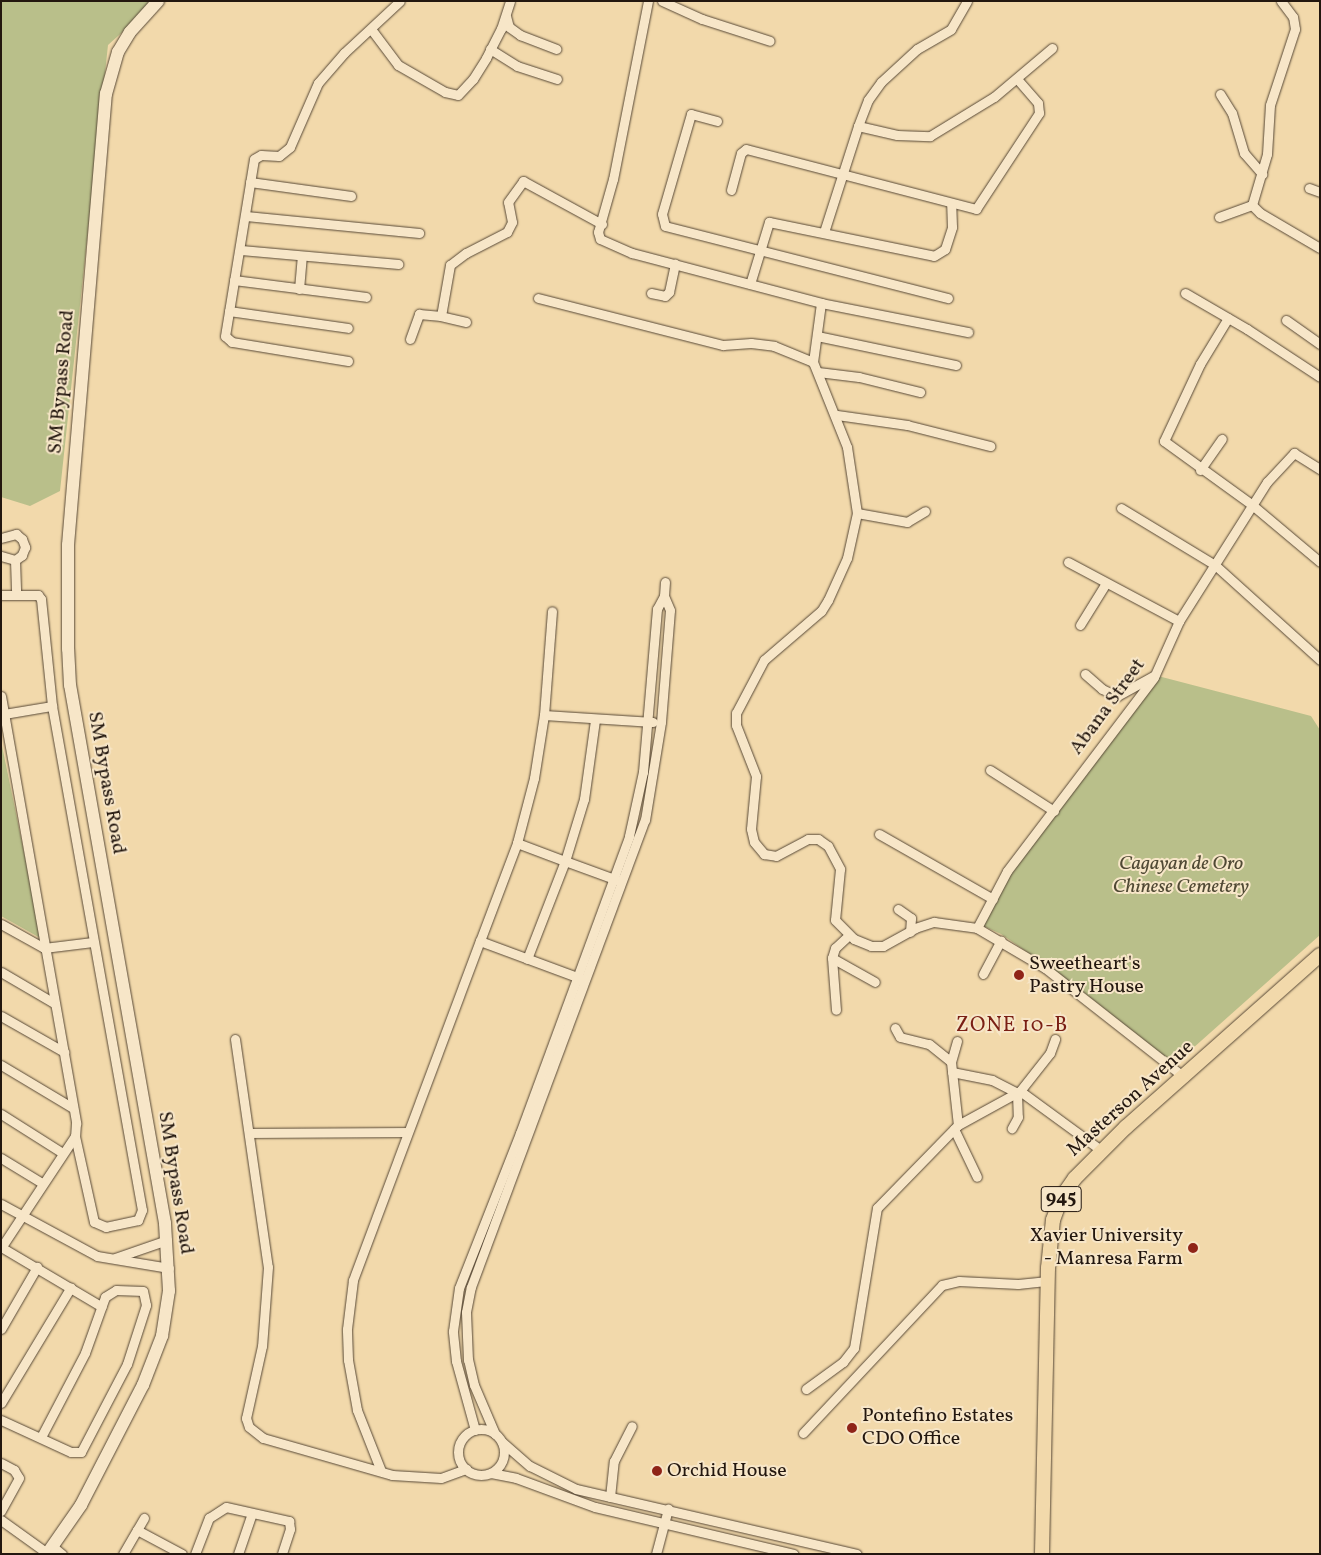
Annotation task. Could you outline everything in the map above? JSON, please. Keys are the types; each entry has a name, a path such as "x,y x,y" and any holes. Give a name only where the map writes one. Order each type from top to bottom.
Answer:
{"main road":[{"name":"Masterson Avenue","path":"1042,1554 1048,1281 1053,1220 1062,1198 1075,1178 1102,1151 1320,955"}],"street":[{"name":"SM Bypass Road","path":"52,1552 92,1486 154,1361 167,1309 169,1268 167,1240 70,684 68,649 68,545 106,94 118,52 135,26 158,1"},
{"path":"348,361 228,341 225,336 241,250 254,159 261,155 279,156 290,147 314,88 344,53 400,1"},
{"path":"371,29 398,65 451,95 461,94 490,49 506,16 510,1"},
{"path":"648,1 598,236 604,242 675,264 821,304 968,332"},
{"path":"662,1 702,19 770,41"},
{"path":"824,232 841,175 868,100 881,82 917,49 951,29 967,1"},
{"path":"1252,206 1267,154 1270,105 1295,29 1293,17 1281,1"},
{"path":"506,16 509,27 520,35 556,49"},
{"path":"858,126 897,135 930,136 1018,80 1052,48"},
{"path":"490,49 518,66 557,78"},
{"path":"731,190 741,152 746,149 950,204 978,208 995,176 1039,113 1038,103 1018,80"},
{"path":"1220,94 1232,113 1244,153 1262,174"},
{"path":"717,121 691,114 662,222 677,230 758,252 948,298"},
{"path":"441,316 450,265 466,253 507,232 512,222 508,202 524,181 602,224"},
{"path":"250,182 351,196"},
{"path":"1309,188 1320,192"},
{"path":"750,284 768,222 938,255 945,250 952,227 950,204"},
{"path":"1218,216 1252,206"},
{"path":"1252,206 1260,213 1320,248"},
{"path":"246,216 419,233"},
{"path":"241,250 398,264"},
{"path":"299,289 302,256"},
{"path":"651,293 665,296 669,292 675,264"},
{"path":"234,280 366,298"},
{"path":"1185,294 1318,372"},
{"path":"538,298 723,345 751,343 774,346 813,362"},
{"path":"821,304 813,362 837,414 847,447 857,513 847,558 828,600 821,611 764,660 745,692 735,720 756,776 751,829 754,842 764,854 776,856 808,839 818,839 828,846 840,870 835,920 849,934 864,944 883,946 934,922 977,928 1001,940 1045,968 1184,1077"},
{"path":"229,311 348,328"},
{"path":"410,338 419,314 441,316 466,322"},
{"path":"1228,318 1200,364 1164,436 1166,445 1251,504 1320,562"},
{"path":"1286,320 1320,344"},
{"path":"818,336 956,365"},
{"path":"818,372 859,377 920,392"},
{"path":"837,414 898,423 990,446"},
{"path":"1200,470 1222,439"},
{"name":"Abana Street","path":"977,928 1007,871 1155,675 1179,621 1251,504 1290,455 1298,454 1320,468"},
{"path":"1121,508 1215,565 1320,660"},
{"path":"857,513 907,522 925,511"},
{"path":"1,538 16,534 22,539 25,547 22,555 15,560"},
{"path":"1,556 15,560"},
{"path":"15,560 16,595"},
{"path":"1068,562 1179,621"},
{"path":"665,582 664,596 658,609 639,803 620,881 587,982 471,1287 466,1320 468,1360 474,1384 496,1434 502,1442 530,1466 576,1489 857,1554"},
{"path":"1080,625 1106,583"},
{"path":"1,595 40,596 52,706 142,1210 138,1220 106,1227 94,1222 75,1136 73,1108 64,1052 44,948 1,696"},
{"path":"475,1430 456,1362 453,1331 459,1288 577,978 620,881 650,803 661,722 670,610 664,596"},
{"path":"381,1470 357,1410 348,1360 347,1329 353,1280 406,1132 517,843 534,778 544,715 552,610"},
{"path":"1085,674 1102,689 1117,696 1155,675"},
{"path":"4,714 52,706"},
{"path":"544,715 595,720 661,722"},
{"path":"527,959 566,861 584,799 595,720"},
{"path":"990,770 1054,811"},
{"path":"639,803 650,803"},
{"path":"879,834 993,899"},
{"path":"517,843 620,881"},
{"path":"898,909 911,918 910,932"},
{"path":"1,924 44,948 93,942"},
{"path":"836,1010 832,958 835,948 849,934"},
{"path":"983,974 1001,940"},
{"path":"480,941 587,982"},
{"path":"832,958 875,982"},
{"path":"1,972 54,1003"},
{"path":"1,1016 64,1052"},
{"path":"894,1028 900,1037 929,1044 951,1062"},
{"path":"806,1389 843,1362 854,1348 874,1212 956,1127 1018,1092 1050,1053 1055,1038"},
{"path":"235,1040 251,1132 268,1267 262,1346 246,1418 249,1427 263,1438 403,1476 435,1478 452,1476 466,1469"},
{"path":"957,1041 951,1062 956,1127 977,1177"},
{"path":"1,1065 73,1108"},
{"path":"952,1072 992,1080 1018,1092 1102,1151"},
{"path":"1012,1128 1019,1110 1018,1092"},
{"path":"1,1114 61,1152"},
{"path":"251,1132 406,1132"},
{"path":"75,1136 61,1152 1,1247 102,1307"},
{"path":"1,1158 42,1183"},
{"path":"1,1204 89,1253 169,1268"},
{"path":"115,1258 167,1240"},
{"path":"1,1329 37,1267"},
{"path":"803,1433 942,1284 959,1281 1018,1284 1048,1281"},
{"path":"1,1403 71,1287"},
{"path":"1,1420 71,1452 81,1452 127,1364 146,1304 143,1291 129,1289 110,1292 102,1307 85,1353 40,1437"},
{"path":"610,1497 614,1461 632,1426"},
{"path":"496,1434 475,1430 466,1435 458,1449 460,1460 466,1469 475,1474 491,1473 516,1478 595,1507 794,1554"},
{"path":"491,1473 502,1463 502,1442"},
{"path":"1,1463 14,1470 19,1478 17,1487 1,1511"},
{"path":"195,1554 205,1526 214,1513 226,1507 289,1521 290,1529 282,1554"},
{"path":"656,1554 668,1509"},
{"path":"238,1554 252,1513"},
{"path":"123,1554 144,1518"},
{"path":"1,1520 52,1552"},
{"path":"137,1530 182,1554"}],"green space":[{"path":"1,1 157,1 108,45 60,491 30,506 1,497"},
{"name":"Cagayan de Oro Chinese Cemetery","path":"1158,676 1311,716 1320,730 1320,935 1174,1065 1076,986 1001,934 981,925 1009,872"},
{"path":"1,741 42,939 1,916"}],"place":[{"name":"Sweetheart's Pastry House","path":"1019,975"},
{"name":"Xavier University - Manresa Farm","path":"1193,1248"},
{"name":"Pontefino Estates CDO Office","path":"852,1428"},
{"name":"Orchid House","path":"657,1471"}],"district":[{"name":"ZONE 10-B","path":"1012,1026"}]}
